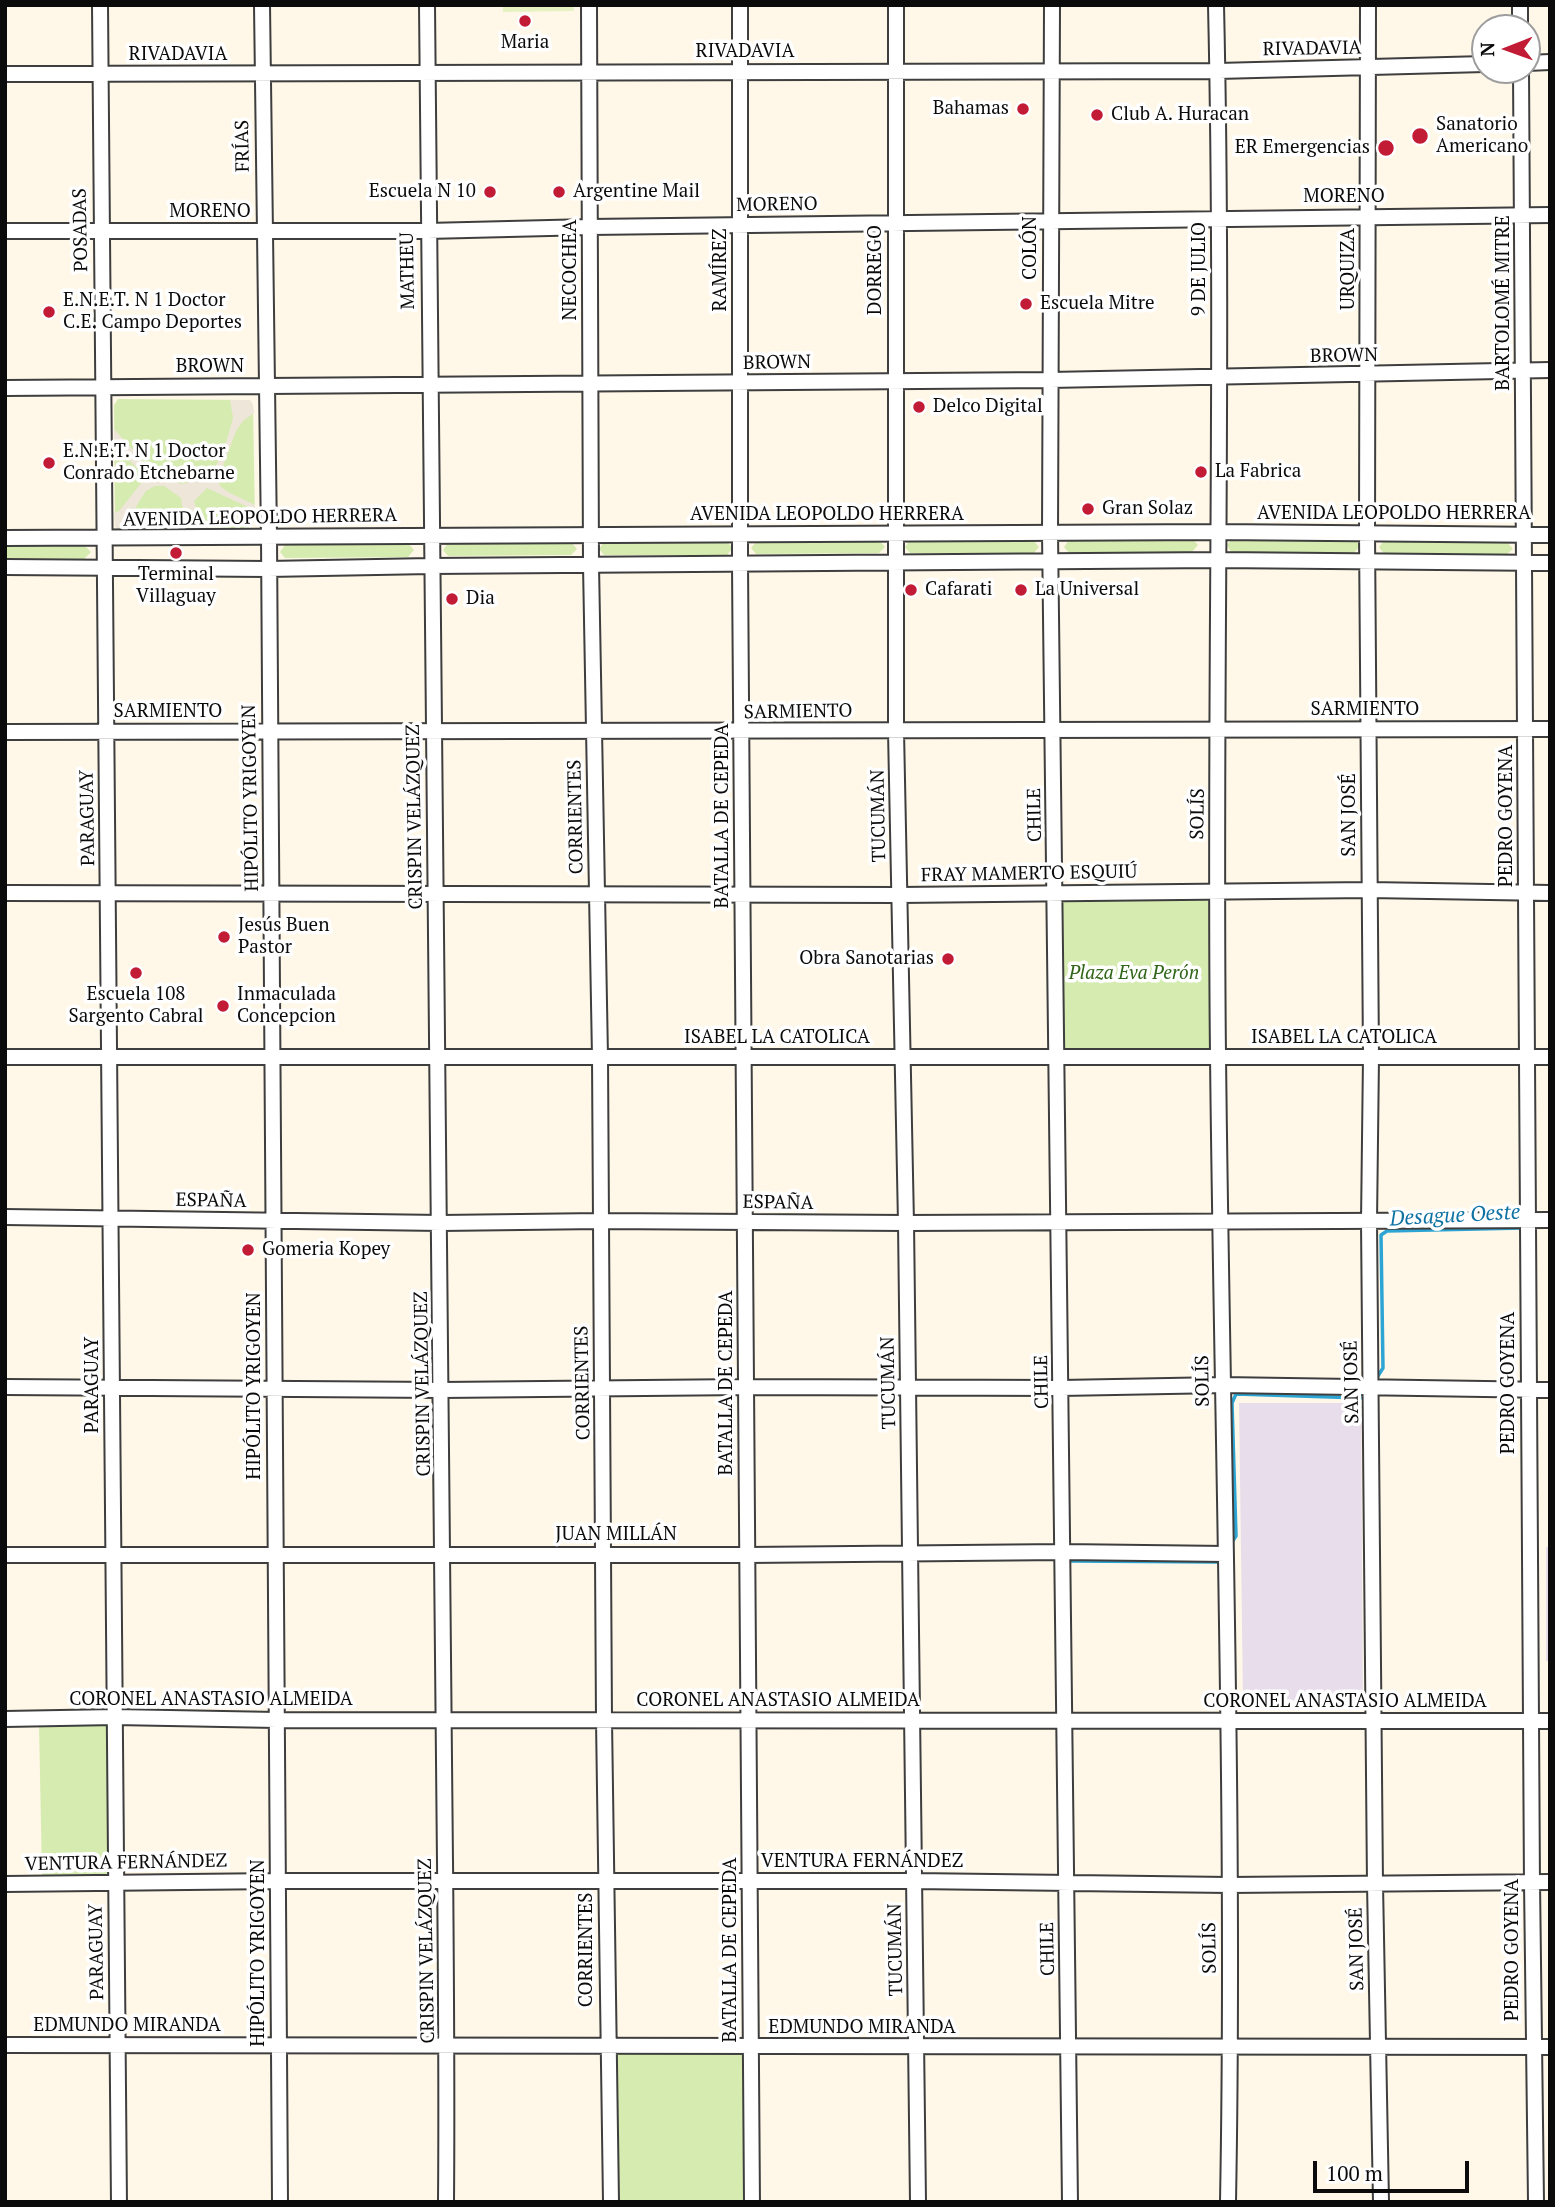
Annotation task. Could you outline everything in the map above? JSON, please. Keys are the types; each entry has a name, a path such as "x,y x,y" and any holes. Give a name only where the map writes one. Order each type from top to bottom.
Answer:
{"street":[{"name":"POSADAS","path":"100,5 100,232 105,539"},
{"name":"FRÍAS","path":"262,5 269,538"},
{"name":"MATHEU","path":"427,5 431,536"},
{"name":"NECOCHEA","path":"589,5 591,565"},
{"name":"RAMÍREZ","path":"740,5 740,535"},
{"name":"DORREGO","path":"896,5 896,563"},
{"name":"COLÓN","path":"1052,5 1052,563"},
{"name":"9 DE JULIO","path":"1216,5 1219,218 1218,560"},
{"name":"URQUIZA","path":"1368,5 1369,562"},
{"name":"RIVADAVIA","path":"5,74 1218,71 1471,64"},
{"name":"BARTOLOMÉ MITRE","path":"1521,84 1525,564"},
{"name":"MORENO","path":"5,231 427,232 895,222 1550,215"},
{"name":"BROWN","path":"5,388 1050,380 1550,370"},
{"name":"AVENIDA LEOPOLDO HERRERA","path":"5,538 1218,532 1550,535"},
{"name":"BATALLA DE CEPEDA","path":"740,535 752,2202"},
{"name":"CRISPIN VELÁZQUEZ","path":"431,536 444,1554 448,2045 446,2202"},
{"name":"HIPÓLITO YRIGOYEN","path":"269,538 280,2202"},
{"name":"AVENIDA LEOPOLDO HERRERA","path":"105,539 105,569"},
{"path":"5,567 268,569 431,565 1218,560 1550,563"},
{"name":"SOLÍS","path":"1218,560 1218,1057 1231,2045 1228,2202"},
{"name":"SAN JOSÉ","path":"1369,562 1369,1222 1375,1884 1381,2202"},
{"name":"TUCUMÁN","path":"896,563 896,731 911,1554 918,2202"},
{"name":"CHILE","path":"1052,563 1070,2202"},
{"name":"PEDRO GOYENA","path":"1525,564 1528,1390 1536,2202"},
{"name":"CORRIENTES","path":"591,565 600,1057 607,2046 611,2202"},
{"name":"PARAGUAY","path":"105,569 119,2202"},
{"name":"SARMIENTO","path":"5,732 1550,729"},
{"name":"FRAY MAMERTO ESQUIÚ","path":"5,893 900,895 1369,890 1550,893"},
{"name":"ISABEL LA CATOLICA","path":"5,1057 1550,1057"},
{"name":"ESPAÑA","path":"5,1217 441,1223 1550,1220"},
{"path":"5,1387 442,1390 1222,1385 1550,1390"},
{"name":"JUAN MILLÁN","path":"5,1555 748,1555 1063,1552 1226,1554"},
{"name":"CORONEL ANASTASIO ALMEIDA","path":"5,1719 115,1717 277,1720 1550,1721"},
{"name":"VENTURA FERNÁNDEZ","path":"5,1884 116,1881 914,1881 1229,1885 1550,1882"},
{"name":"EDMUNDO MIRANDA","path":"5,2045 1550,2047"}],"shaded area":[{"path":"230,400 250,400 254,413 243,421 236,431 218,479 220,486 228,492 255,505 255,514 250,508 207,488 194,501 200,520 211,529 190,529 189,513 182,506 181,498 164,486 155,486 146,491 123,530 118,530 114,513 119,511 146,477 114,445 114,429 156,475 181,484 194,481 216,466 225,446 233,418"},
{"path":"1239,1403 1361,1403 1363,1700 1243,1701"},
{"path":"1546,1547 1550,1547 1550,1661 1546,1661"}],"green space":[{"path":"503,5 574,5 574,11 503,12"},
{"path":"118,399 250,400 253,405 255,521 249,528 118,530 115,526 114,405"},
{"path":"1192,538 1198,545 1192,552 1069,553 1064,547 1069,540"},
{"path":"1232,539 1356,540 1360,546 1354,553 1231,552 1227,545"},
{"path":"879,540 885,547 879,553 756,554 751,548 756,542"},
{"path":"910,540 1033,540 1039,547 1033,554 910,553 905,547"},
{"path":"1384,541 1507,542 1513,549 1506,555 1384,554 1379,547"},
{"path":"571,542 577,549 571,555 448,556 443,550 448,543"},
{"path":"604,542 727,542 733,548 727,555 604,555 599,549"},
{"path":"408,543 414,550 408,557 285,558 280,552 285,545"},
{"path":"5,545 85,546 91,552 84,559 5,558"},
{"name":"Plaza Eva Perón","path":"1065,897 1209,901 1212,1043 1209,1050 1063,1050 1059,902"},
{"path":"39,1725 110,1727 111,1876 42,1875"},
{"path":"616,2052 744,2053 746,2202 618,2202"}],"waterway":[{"name":"Desague Oeste","path":"1531,1227 1550,1227"},
{"name":"Desague Oeste","path":"1376,1379 1383,1368 1381,1235 1387,1231 1523,1228"},
{"name":"Desague Oeste","path":"1230,1545 1236,1536 1232,1403 1236,1394 1362,1398 1366,1392"},
{"name":"Desague Oeste","path":"1069,1561 1220,1560"}],"place":[{"name":"Maria","path":"525,21"},
{"name":"Bahamas","path":"1023,109"},
{"name":"Club A. Huracan","path":"1097,115"},
{"name":"Sanatorio Americano","path":"1420,136"},
{"name":"ER Emergencias","path":"1386,148"},
{"name":"Escuela N 10","path":"490,192"},
{"name":"Argentine Mail","path":"559,192"},
{"name":"Escuela Mitre","path":"1026,304"},
{"name":"E.N.E.T. N 1 Doctor C.E. Campo Deportes","path":"49,312"},
{"name":"Delco Digital","path":"919,407"},
{"name":"E.N.E.T. N 1 Doctor Conrado Etchebarne","path":"49,463"},
{"name":"La Fabrica","path":"1201,472"},
{"name":"Gran Solaz","path":"1088,509"},
{"name":"Terminal Villaguay","path":"176,553"},
{"name":"Cafarati","path":"911,590"},
{"name":"La Universal","path":"1021,590"},
{"name":"Dia","path":"452,599"},
{"name":"Jesús Buen Pastor","path":"224,937"},
{"name":"Obra Sanotarias","path":"948,959"},
{"name":"Escuela 108 Sargento Cabral","path":"136,973"},
{"name":"Inmaculada Concepcion","path":"223,1006"},
{"name":"Gomeria Kopey","path":"248,1250"}]}
